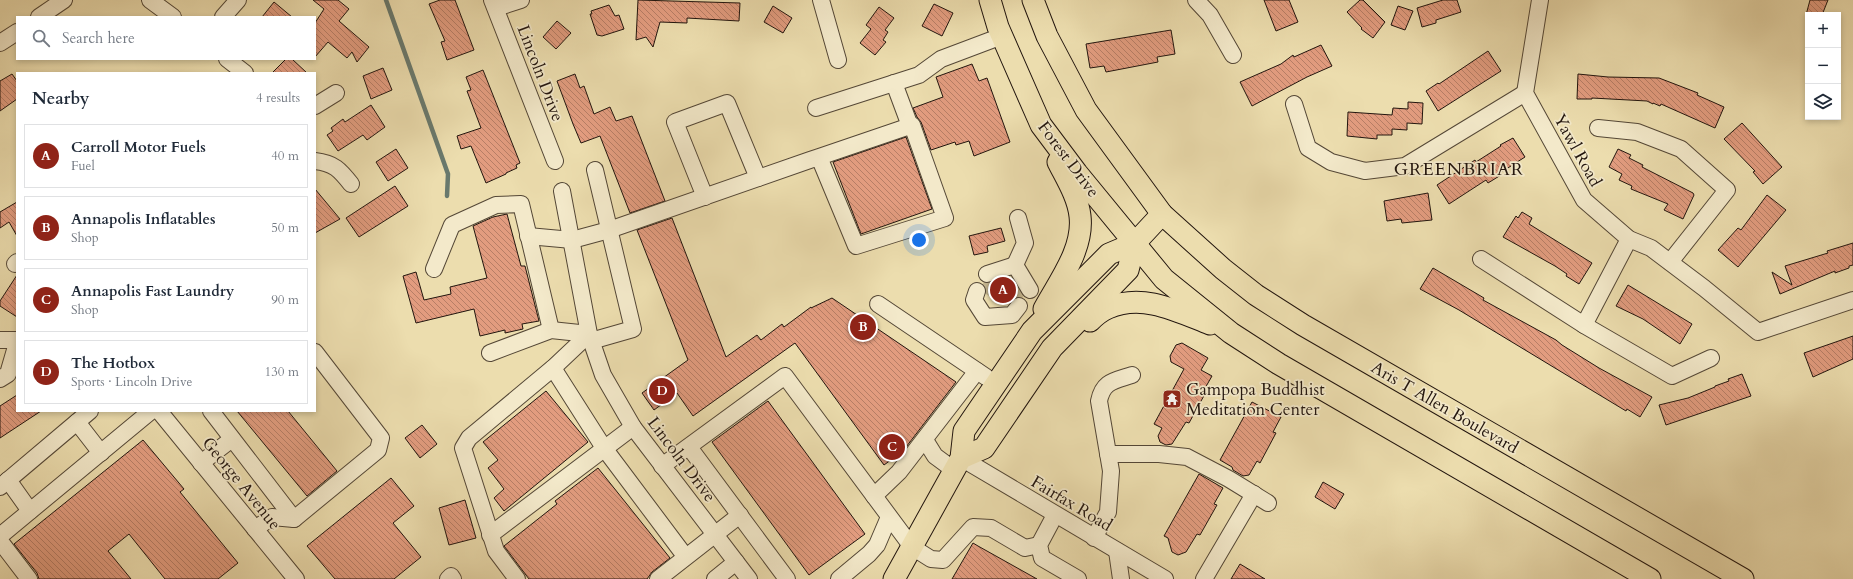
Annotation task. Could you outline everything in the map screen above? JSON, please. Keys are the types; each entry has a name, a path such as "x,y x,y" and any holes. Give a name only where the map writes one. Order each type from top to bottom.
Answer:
{"main road":[{"name":"Forest Drive","path":"990,0 1002,36 1041,125 1135,243"},
{"path":"1032,330 1109,254 1135,243 1162,214 1086,110 1047,36 1033,0"},
{"path":"894,579 958,464 964,431 1032,330 1074,256 1080,234 1080,215 1076,199 1041,125"},
{"name":"Aris T Allen Boulevard","path":"1162,214 1223,269 1256,295 1303,325 1742,579"},
{"path":"1135,243 1164,279 1231,333 1279,364 1650,579"},
{"path":"958,464 984,448 1052,348 1128,270 1135,243"},
{"path":"1052,348 1106,308 1123,303 1149,303 1171,308 1231,333"}],"street":[{"path":"40,16 64,0"},
{"path":"150,0 172,16"},
{"path":"224,16 238,0"},
{"path":"494,4 521,0"},
{"path":"821,0 838,60"},
{"path":"1196,0 1210,15 1233,55"},
{"path":"1294,104 1308,148 1331,162 1365,171 1405,166 1525,93 1540,0"},
{"name":"Lincoln Drive","path":"494,4 555,161"},
{"path":"0,43 16,33"},
{"path":"816,108 919,75 941,59 1002,36"},
{"path":"228,60 244,72"},
{"path":"818,157 856,246 945,218 912,125 910,126 894,83"},
{"path":"316,105 336,93"},
{"name":"Yawl Road","path":"1525,93 1584,200 1629,239 1651,248 1758,332 1853,300"},
{"path":"705,197 675,122 727,103 758,178"},
{"path":"528,236 572,240 609,230 910,126"},
{"path":"1598,128 1637,132 1681,149 1728,190 1670,262"},
{"path":"316,161 325,162 339,169 351,184"},
{"path":"490,353 551,330 590,338 633,329 595,170"},
{"name":"Lincoln Drive","path":"562,191 590,338 603,375 633,426 749,579"},
{"path":"434,269 452,225 496,205 521,204 551,330"},
{"path":"992,276 1015,264 1025,242 1018,218"},
{"path":"1584,325 1629,239"},
{"path":"1481,259 1584,325 1672,376 1711,358"},
{"path":"1015,264 1025,288"},
{"path":"982,293 974,300 985,317 1012,315 1015,305"},
{"path":"878,304 996,384"},
{"path":"517,579 496,552 463,448 469,438 590,338"},
{"path":"0,340 16,340"},
{"path":"0,379 8,374 16,346"},
{"path":"255,529 272,517 294,519 378,450 381,438 316,353"},
{"path":"553,368 604,448 685,556"},
{"path":"874,496 899,472 978,371"},
{"path":"1094,538 1108,512 1111,471 1099,401 1101,390 1107,384 1132,375"},
{"path":"662,466 785,376 912,547 931,559 943,560 973,527 991,528 1025,548 1039,546"},
{"path":"30,511 4,483 89,412"},
{"path":"0,536 150,412"},
{"name":"George Avenue","path":"160,412 296,579"},
{"path":"212,412 294,519"},
{"path":"77,422 101,453"},
{"path":"490,535 633,426"},
{"path":"201,463 232,439"},
{"name":"Fairfax Road","path":"925,440 935,456 958,464 1056,515 1165,579"},
{"path":"689,446 787,579"},
{"path":"1108,454 1159,454 1187,457 1229,479 1268,503"},
{"path":"1204,579 1254,494"},
{"path":"658,579 685,556 716,535 740,515"},
{"path":"1056,515 1039,546 1042,558 1078,579"},
{"path":"839,579 870,554 889,517"},
{"path":"0,541 29,579"},
{"path":"1117,551 1121,579"},
{"path":"715,579 736,562"},
{"path":"448,579 451,576 453,579"}],"building":[{"path":"313,0 338,0 349,9 339,21 369,47 357,62 352,52 347,58 328,42 316,56 316,21 324,9"},
{"path":"440,0 455,0 474,50 447,60 441,42 445,41 429,4"},
{"path":"638,0 740,3 739,21 687,18 687,23 660,22 653,47 646,37 636,40"},
{"path":"1264,0 1289,0 1298,22 1276,31"},
{"path":"1360,0 1363,0 1385,22 1373,38 1361,29 1362,28 1347,12"},
{"path":"1443,0 1457,0 1461,12 1436,20 1436,23 1422,27 1417,8"},
{"path":"1810,0 1828,0 1823,12 1807,12"},
{"path":"274,2 291,16 263,16"},
{"path":"934,4 953,13 942,36 922,26"},
{"path":"609,5 615,16 619,15 624,29 602,36 597,35 590,14 592,14 591,11"},
{"path":"773,6 792,18 783,33 764,22"},
{"path":"1398,6 1413,11 1405,30 1391,25"},
{"path":"879,7 894,18 885,30 888,32 883,40 886,42 875,55 860,43 871,29 866,25"},
{"path":"557,21 571,33 556,49 543,37"},
{"path":"1171,30 1175,54 1157,57 1158,62 1106,72 1104,66 1090,68 1086,44"},
{"path":"1321,45 1332,66 1307,77 1252,106 1240,82 1281,64 1293,55 1294,57"},
{"path":"1488,51 1501,71 1438,111 1426,91"},
{"path":"285,60 293,60 306,72 273,72"},
{"path":"972,64 979,81 987,78 1010,142 974,156 969,141 956,145 955,142 931,150 921,122 913,108 943,97 936,77"},
{"path":"383,68 392,90 371,99 363,76"},
{"path":"483,70 520,163 516,165 517,168 486,183 471,146 461,149 457,136 481,128 467,91 471,90 466,77"},
{"path":"12,74 16,80 16,100 0,111 0,81"},
{"path":"575,74 580,88 584,86 594,114 610,107 616,121 632,116 665,201 630,213 600,136 581,143 573,124 557,81"},
{"path":"1578,74 1608,77 1659,78 1698,93 1697,95 1724,107 1715,128 1661,104 1660,106 1647,101 1592,98 1577,99"},
{"path":"1408,102 1423,103 1422,124 1407,123 1407,130 1392,129 1392,135 1377,135 1377,139 1347,136 1348,112 1392,115 1393,108 1408,109"},
{"path":"371,105 385,127 367,140 363,135 338,151 327,135 333,131 331,128 343,119 345,122"},
{"path":"1742,123 1782,167 1763,184 1753,172 1755,171 1724,139"},
{"path":"906,137 932,209 861,234 833,162"},
{"path":"1513,138 1525,157 1500,173 1501,175 1488,183 1486,180 1449,204 1437,185 1475,160 1476,162 1501,146 1500,145"},
{"path":"396,149 408,168 388,181 376,162"},
{"path":"1618,149 1631,155 1629,158 1643,165 1642,167 1693,193 1694,195 1683,219 1664,210 1668,204 1631,189 1632,186 1619,180 1622,174 1609,167"},
{"path":"395,186 408,206 359,237 346,218"},
{"path":"316,190 340,219 316,232"},
{"path":"1428,193 1432,220 1402,223 1401,219 1387,221 1384,201"},
{"path":"1767,195 1786,210 1738,267 1718,250 1738,228 1741,230"},
{"path":"16,203 16,234 9,222 0,228 0,212"},
{"path":"1522,212 1532,218 1529,224 1592,263 1579,284 1566,276 1567,274 1555,266 1503,237 1516,216 1518,218"},
{"path":"507,214 521,266 525,266 539,321 522,324 523,329 505,333 505,330 480,336 474,309 416,323 403,276 416,272 424,300 451,294 450,287 487,278 473,226 493,217"},
{"path":"672,218 726,357 757,335 761,340 782,324 784,327 811,307 832,298 956,382 903,451 884,465 795,343 693,416 677,393 654,410 642,393 688,360 637,230"},
{"path":"1001,228 1005,241 987,246 988,252 974,255 969,236"},
{"path":"1853,243 1853,265 1849,266 1849,268 1835,273 1835,271 1780,294 1772,272 1792,285 1785,266 1828,253 1827,251"},
{"path":"1433,268 1484,298 1483,300 1556,340 1599,368 1652,397 1640,417 1627,409 1626,411 1459,310 1420,289"},
{"path":"16,277 16,316 0,306 0,301"},
{"path":"1628,285 1692,324 1680,344 1643,319 1616,306"},
{"path":"1853,336 1853,359 1813,377 1804,353"},
{"path":"1182,343 1208,358 1201,370 1212,376 1204,390 1206,392 1189,423 1186,422 1172,444 1166,445 1160,442 1158,436 1162,428 1154,424 1184,369 1171,362 1170,356 1176,345"},
{"path":"1742,374 1751,396 1666,425 1659,405 1688,398"},
{"path":"546,391 588,442 504,511 494,498 504,489 488,468 498,460 483,442"},
{"path":"16,396 16,412 39,412 0,438 0,406"},
{"path":"768,401 865,534 809,575 712,442"},
{"path":"1252,402 1281,417 1273,432 1276,433 1260,463 1257,461 1249,475 1243,476 1220,460"},
{"path":"238,412 289,412 337,471 307,496"},
{"path":"422,425 437,444 420,458 405,438"},
{"path":"143,440 184,489 180,492 238,563 218,579 165,579 129,534 108,551 131,579 39,579 37,573 14,544"},
{"path":"598,468 670,558 652,572 647,579 529,579 504,546 557,504 555,501"},
{"path":"1199,474 1223,488 1214,504 1217,505 1200,535 1197,534 1186,552 1178,555 1172,552 1168,538 1164,536"},
{"path":"391,478 414,506 393,523 421,557 394,579 335,579 307,546"},
{"path":"1323,482 1344,494 1335,509 1315,497"},
{"path":"465,500 476,538 449,545 439,508"},
{"path":"973,543 978,546 1037,579 952,579"},
{"path":"1240,564 1265,579 1231,579"}],"waterway":[{"path":"386,0 448,174 447,196"}],"tunnel":[{"path":"986,294 996,278"},
{"path":"1010,303 1020,286"}],"place":[{"name":"Carroll Motor Fuels","path":"1003,290"},
{"name":"Annapolis Inflatables","path":"863,327"},
{"name":"The Hotbox","path":"662,391"},
{"name":"Gampopa Buddhist Meditation Center","path":"1172,399"},
{"name":"Annapolis Fast Laundry","path":"892,447"}],"district":[{"name":"GREENBRIAR","path":"1459,169"}]}
